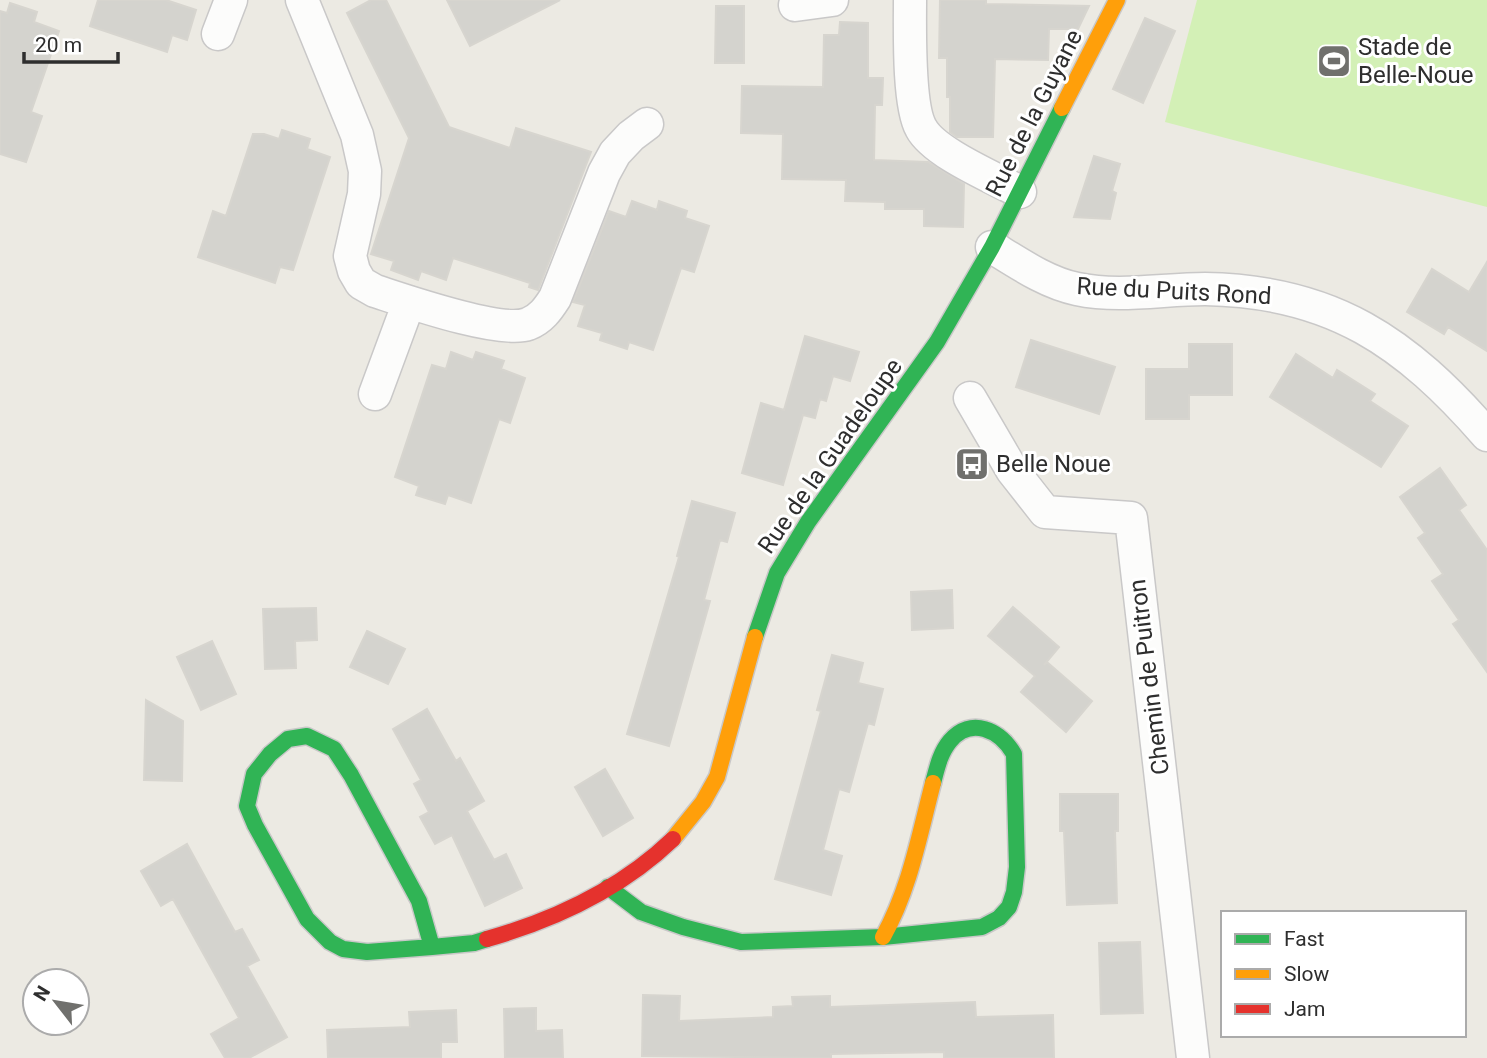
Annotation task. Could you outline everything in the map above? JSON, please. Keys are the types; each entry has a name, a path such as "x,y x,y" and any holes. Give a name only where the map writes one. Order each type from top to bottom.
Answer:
{"street":[{"path":"218,34 232,0"},
{"path":"302,0 358,135 365,171 364,194 350,256 361,283 374,291 508,326 525,325 536,320 546,312 555,298 604,173 615,153 647,124"},
{"path":"795,5 832,0"},
{"path":"910,0 913,108 921,130 934,143 958,159 1020,192"},
{"name":"Rue de la Guyane","path":"992,247 1117,0"},
{"name":"Rue du Puits Rond","path":"992,247 1053,281 1076,289 1121,293 1207,289 1293,299 1322,308 1376,334 1401,351 1448,391 1487,435"},
{"name":"Rue de la Guadeloupe","path":"432,947 419,901 351,775 334,749 307,736 288,739 270,754 254,774 247,806 255,825 307,919 320,934 343,949 366,952 432,947 474,943 509,933 568,910 656,854 683,829 717,777 763,609 777,573 808,522 937,342 992,247"},
{"path":"375,394 409,302"},
{"name":"Chemin de Puitron","path":"970,398 1012,470 1045,512 1131,518 1193,1058"},
{"path":"608,887 641,912 683,927 741,942 883,937 982,927 999,918 1009,907 1017,867 1014,754 1009,742 997,732 979,727 961,732 951,739 940,757 903,895 894,919 883,937"}],"green space":[{"name":"Stade de Belle-Noue","path":"1197,0 1487,0 1487,207 1165,122"}],"building":[{"path":"98,0 166,0 196,10 187,40 172,35 167,52 90,26"},
{"path":"371,0 386,0 449,127 510,148 516,128 591,152 538,290 529,287 530,283 453,258 446,280 421,271 418,280 391,270 394,261 371,254 409,138 347,13"},
{"path":"447,0 560,0 470,46"},
{"path":"940,0 986,0 986,4 1089,6 1078,29 1049,29 1048,60 995,59 993,137 957,137 950,132 947,58 939,58"},
{"path":"10,3 37,12 34,22 59,31 31,112 42,116 26,162 0,154 0,11 7,13"},
{"path":"716,6 744,6 744,63 715,63"},
{"path":"1145,18 1175,31 1143,103 1113,89"},
{"path":"840,22 868,23 868,78 883,78 882,105 875,105 874,160 928,162 964,184 963,227 924,226 924,209 885,209 885,202 845,201 846,180 782,179 783,134 741,133 742,86 823,87 824,35 839,35"},
{"path":"282,130 310,139 307,149 330,157 293,270 280,267 275,283 198,257 213,211 226,216 253,134 279,139"},
{"path":"1094,156 1120,164 1112,191 1116,193 1110,219 1074,217"},
{"path":"632,201 657,210 659,201 687,211 685,218 709,226 694,272 681,268 653,350 629,342 627,349 600,340 602,333 578,326 585,305 573,302 609,211 626,217"},
{"path":"1487,262 1487,351 1448,327 1444,334 1407,312 1432,269 1469,292"},
{"path":"805,336 859,352 850,381 833,376 826,401 820,399 815,418 803,415 783,485 742,473 761,403 784,410"},
{"path":"1031,340 1115,367 1099,414 1016,387"},
{"path":"1189,344 1232,344 1232,395 1189,395 1189,419 1146,419 1146,369 1189,369"},
{"path":"451,352 473,360 476,352 504,361 501,369 525,378 510,423 499,419 471,503 448,495 445,504 416,495 419,486 395,477 432,365 446,369"},
{"path":"1296,354 1333,378 1337,370 1375,394 1370,401 1408,426 1381,467 1270,397"},
{"path":"1440,468 1466,505 1459,510 1487,550 1487,672 1453,624 1459,620 1432,581 1443,574 1418,538 1425,533 1400,497"},
{"path":"692,501 735,513 727,542 720,540 704,600 710,601 669,746 627,734 679,557 677,556"},
{"path":"952,590 953,628 912,630 911,592"},
{"path":"1013,607 1059,647 1044,665 1047,662 1092,701 1066,732 1021,692 1035,676 988,636"},
{"path":"316,608 317,640 295,641 296,668 265,669 263,609"},
{"path":"367,631 405,649 388,684 350,667"},
{"path":"212,641 236,694 201,710 177,657"},
{"path":"832,655 863,663 858,683 883,689 874,725 868,723 849,792 839,789 823,850 842,856 831,895 775,879 821,711 817,710"},
{"path":"146,700 183,721 182,781 144,780"},
{"path":"427,709 456,761 460,758 484,801 467,811 494,860 506,854 522,888 485,906 452,835 435,844 420,817 429,812 414,784 421,780 393,729"},
{"path":"605,769 633,818 603,836 575,787"},
{"path":"1060,794 1118,794 1118,831 1115,831 1117,903 1067,905 1064,831 1060,831"},
{"path":"187,844 235,932 242,929 259,960 247,966 287,1037 249,1058 225,1058 211,1034 239,1018 173,899 161,906 141,871"},
{"path":"1140,942 1143,1013 1101,1014 1099,943"},
{"path":"643,995 680,996 679,1021 773,1017 773,1007 793,1006 792,997 830,996 830,1007 975,1002 976,1017 1053,1015 1054,1058 944,1058 944,1052 831,1054 831,1058 642,1056"},
{"path":"536,1008 536,1031 562,1030 563,1058 505,1058 504,1009"},
{"path":"456,1010 457,1042 441,1042 441,1058 328,1058 327,1030 410,1027 409,1012"}],"traffic: fast":[{"path":"755,637 777,573 808,522 937,342 992,247 1062,108"},
{"path":"608,887 641,912 683,927 741,942 883,937 982,927 999,918 1009,907 1014,892 1017,867 1014,754 1001,738 993,733 985,729 967,729 950,741 939,761 933,783"},
{"path":"432,947 419,901 351,775 334,749 307,736 288,739 270,754 254,774 247,806 307,919 330,942 343,949 367,952 432,947 474,943 487,939"}],"traffic: slow":[{"path":"1062,108 1117,0"},
{"path":"673,839 703,802 717,777 755,637"},
{"path":"883,937 907,881 933,783"}],"traffic: jam":[{"path":"487,939 537,922 586,900 632,873 673,839"}],"place":[{"name":"Stade de Belle-Noue","path":"1334,61"},
{"name":"Belle Noue","path":"972,464"}]}
